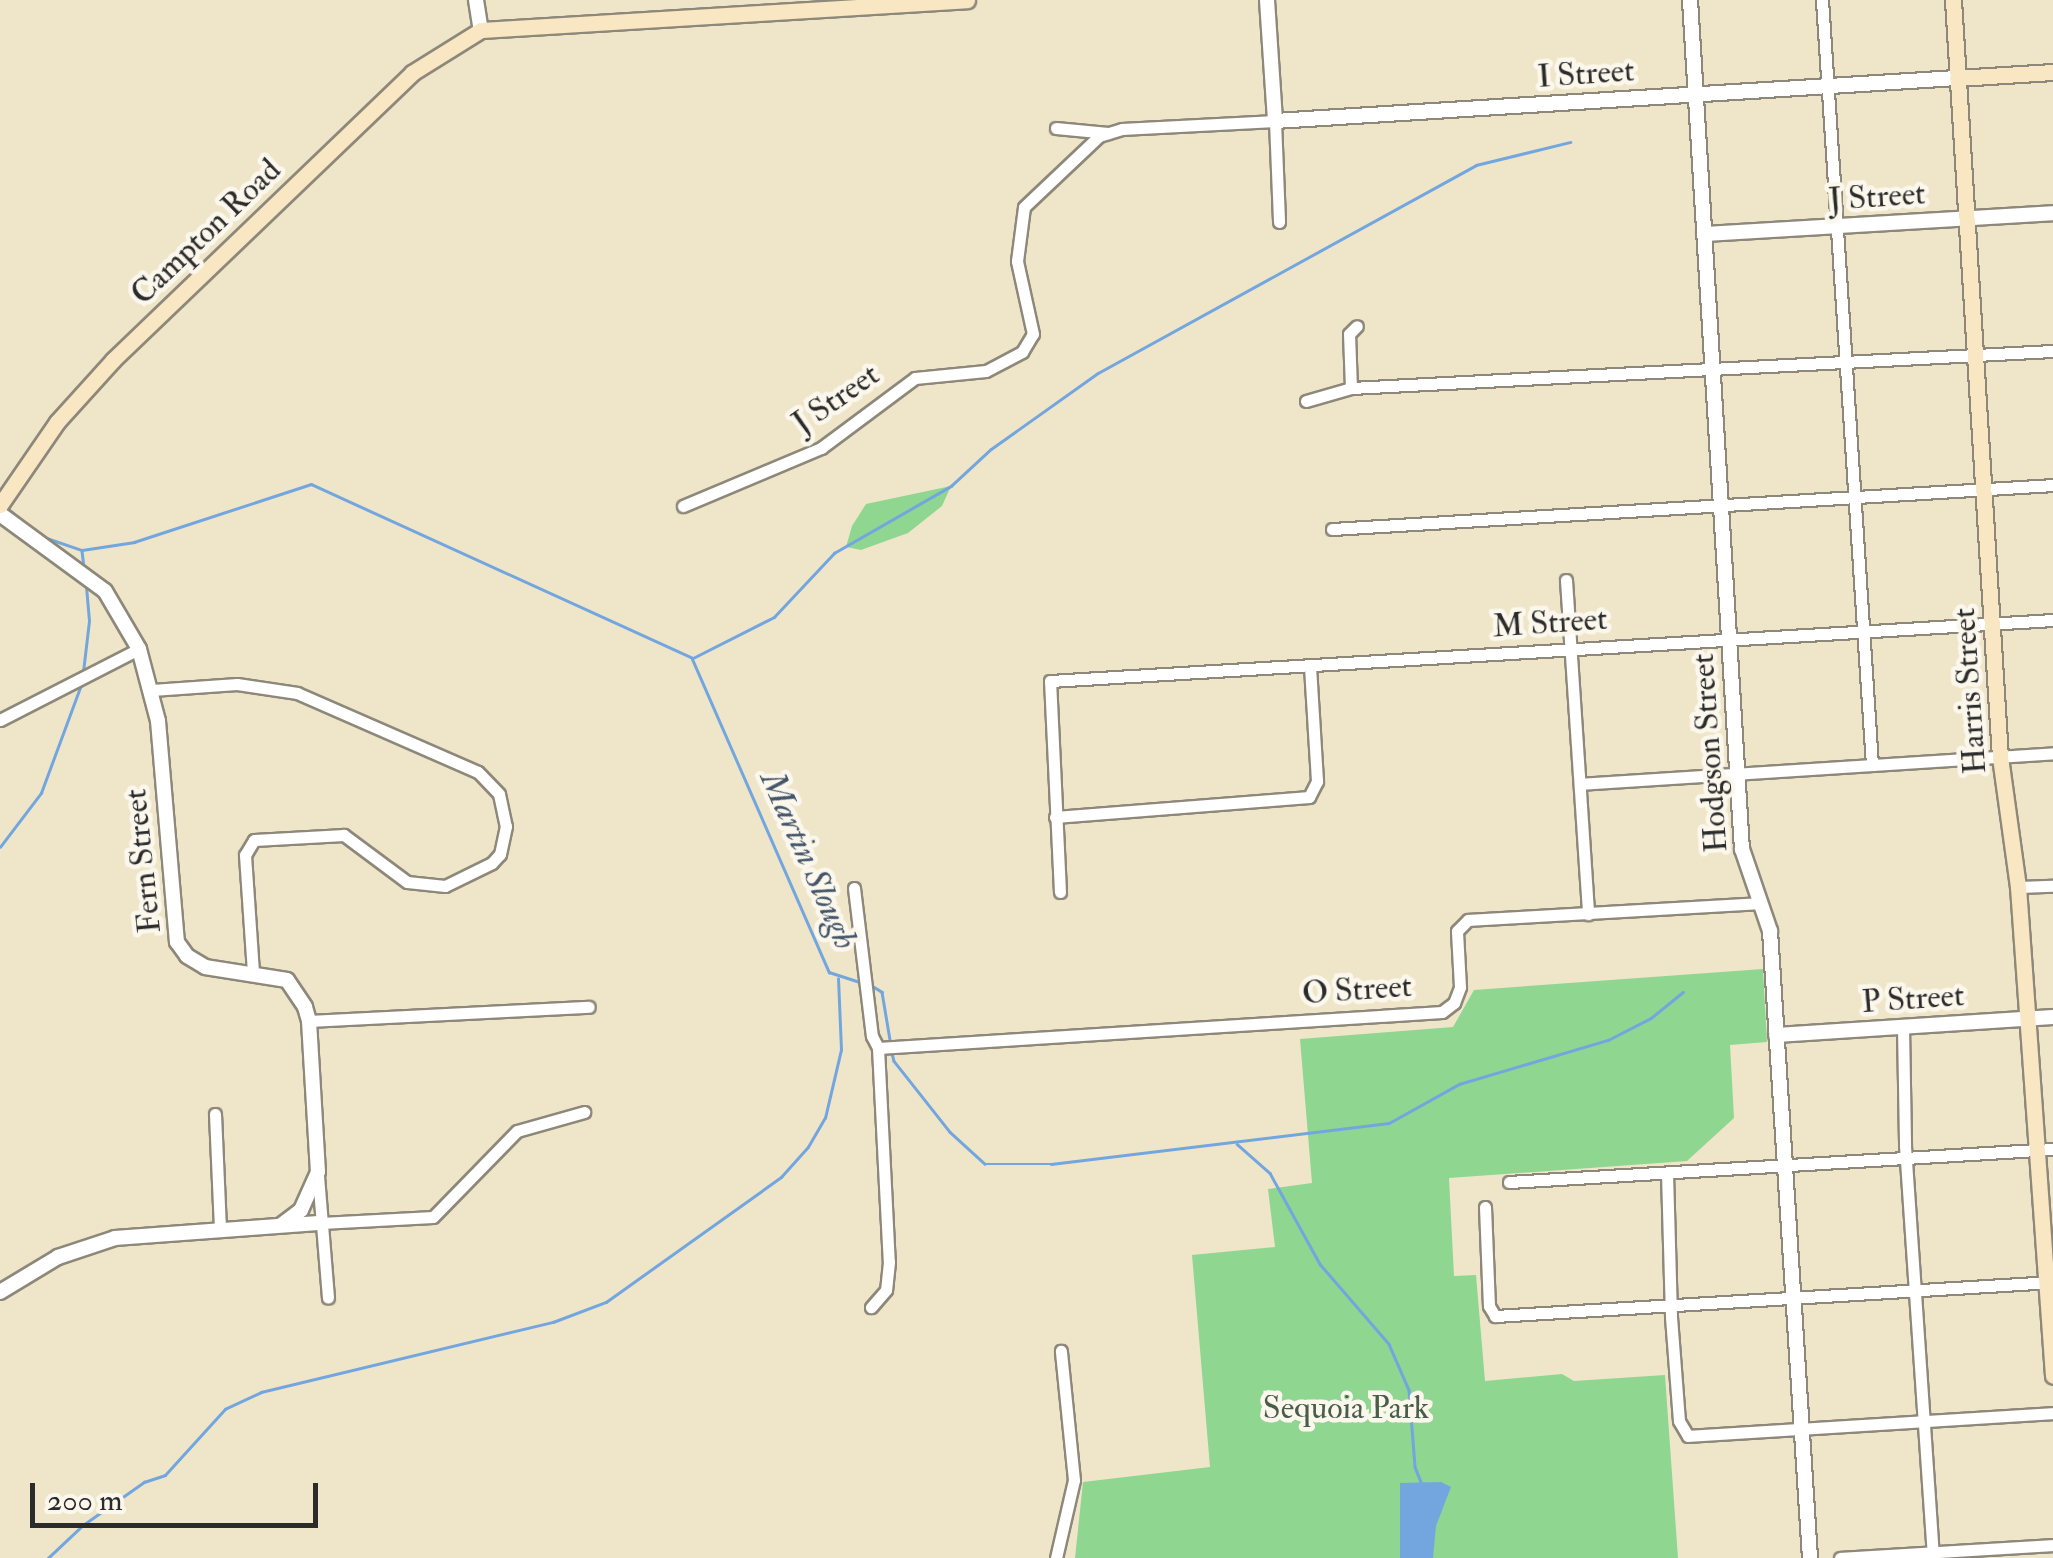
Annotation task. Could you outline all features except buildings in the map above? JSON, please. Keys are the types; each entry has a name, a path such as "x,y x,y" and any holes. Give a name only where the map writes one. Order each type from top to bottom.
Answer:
{"main road":[{"path":"481,30 741,6 967,0"},
{"name":"Harris Street","path":"1953,0 2000,757 2045,1149 2053,1376"},
{"name":"Campton Road","path":"0,505 57,422 114,360 412,73 481,30"},
{"path":"1956,47 1961,64 1969,71 2003,75"},
{"name":"I Street","path":"1958,78 2053,72"}],"street":[{"path":"476,0 481,30"},
{"path":"1267,0 1279,222"},
{"name":"Hodgson Street","path":"1690,0 1742,849 1770,931 1810,1558"},
{"path":"1822,0 1872,765"},
{"name":"I Street","path":"1108,133 1122,129 1958,78"},
{"path":"1056,128 1108,133"},
{"name":"J Street","path":"683,506 821,448 915,378 986,371 1022,352 1033,334 1017,261 1024,207 1092,141 1108,133"},
{"name":"J Street","path":"1704,234 2053,213"},
{"path":"1351,388 1349,334 1357,326"},
{"path":"1306,401 1351,388 1713,372 2053,351"},
{"path":"1332,529 2053,485"},
{"name":"Fern Street","path":"0,514 106,591 139,649 152,690 177,942 187,956 205,966 287,980 301,998 310,1021 328,1298"},
{"path":"1566,580 1588,914"},
{"name":"M Street","path":"1055,817 1050,681 2053,620"},
{"path":"0,720 139,649"},
{"path":"1060,892 1055,817 1300,801 1316,790 1310,665"},
{"path":"152,690 237,684 297,693 478,772 498,794 506,826 500,854 492,863 445,886 407,882 344,835 254,840 245,855 253,972"},
{"path":"1580,784 2053,753"},
{"path":"2018,888 2053,886"},
{"path":"854,888 872,1036 878,1048 889,1262 886,1290 871,1307"},
{"name":"O Street","path":"878,1048 1442,1012 1454,1003 1460,988 1460,924 1761,903"},
{"path":"310,1021 589,1007"},
{"name":"P Street","path":"1776,1035 2053,1017"},
{"path":"1903,1027 1906,1159 1933,1555"},
{"path":"0,1292 58,1257 100,1241 220,1229 433,1217 517,1131 584,1112"},
{"path":"215,1114 220,1229"},
{"path":"1509,1182 2045,1149"},
{"path":"281,1225 301,1210 318,1172"},
{"path":"1667,1173 1670,1306 1679,1422 1688,1436 2053,1413"},
{"path":"1484,1207 1489,1306 1495,1316 2050,1282"},
{"path":"1056,1558 1074,1480 1061,1351"},
{"path":"1840,1558 2053,1545"}],"green space":[{"path":"951,486 942,506 908,533 861,550 846,547 852,526 866,504"},
{"name":"Sequoia Park","path":"1763,969 1767,1042 1730,1045 1734,1118 1687,1161 1449,1178 1454,1276 1476,1275 1485,1381 1562,1374 1574,1381 1665,1375 1678,1558 1075,1558 1083,1482 1210,1467 1192,1255 1275,1247 1268,1189 1312,1183 1300,1039 1453,1027 1474,990"}],"water":[{"path":"1441,1482 1451,1487 1436,1526 1433,1558 1400,1558 1400,1483"}],"waterway":[{"path":"693,658 774,617 834,553 951,486 991,449 1098,373 1476,165 1570,142"},
{"name":"Martin Slough","path":"5,506 41,536 82,550 134,542 311,484 692,658 829,972 859,982"},
{"path":"82,551 84,568"},
{"path":"83,672 89,621 86,586"},
{"path":"0,847 41,793 81,685"},
{"path":"48,1558 83,1525 144,1482 165,1475 225,1409 261,1392 553,1322 606,1302 781,1177 808,1147 825,1118 841,1050 838,979"},
{"name":"Martin Slough","path":"871,985 882,992 890,1040"},
{"name":"Martin Slough","path":"892,1053 894,1061 950,1132 985,1164 1051,1164 1389,1123 1459,1084 1608,1040 1651,1018 1683,992"},
{"path":"1237,1144 1270,1173 1320,1264 1389,1344 1409,1390 1415,1467 1421,1482"}]}
